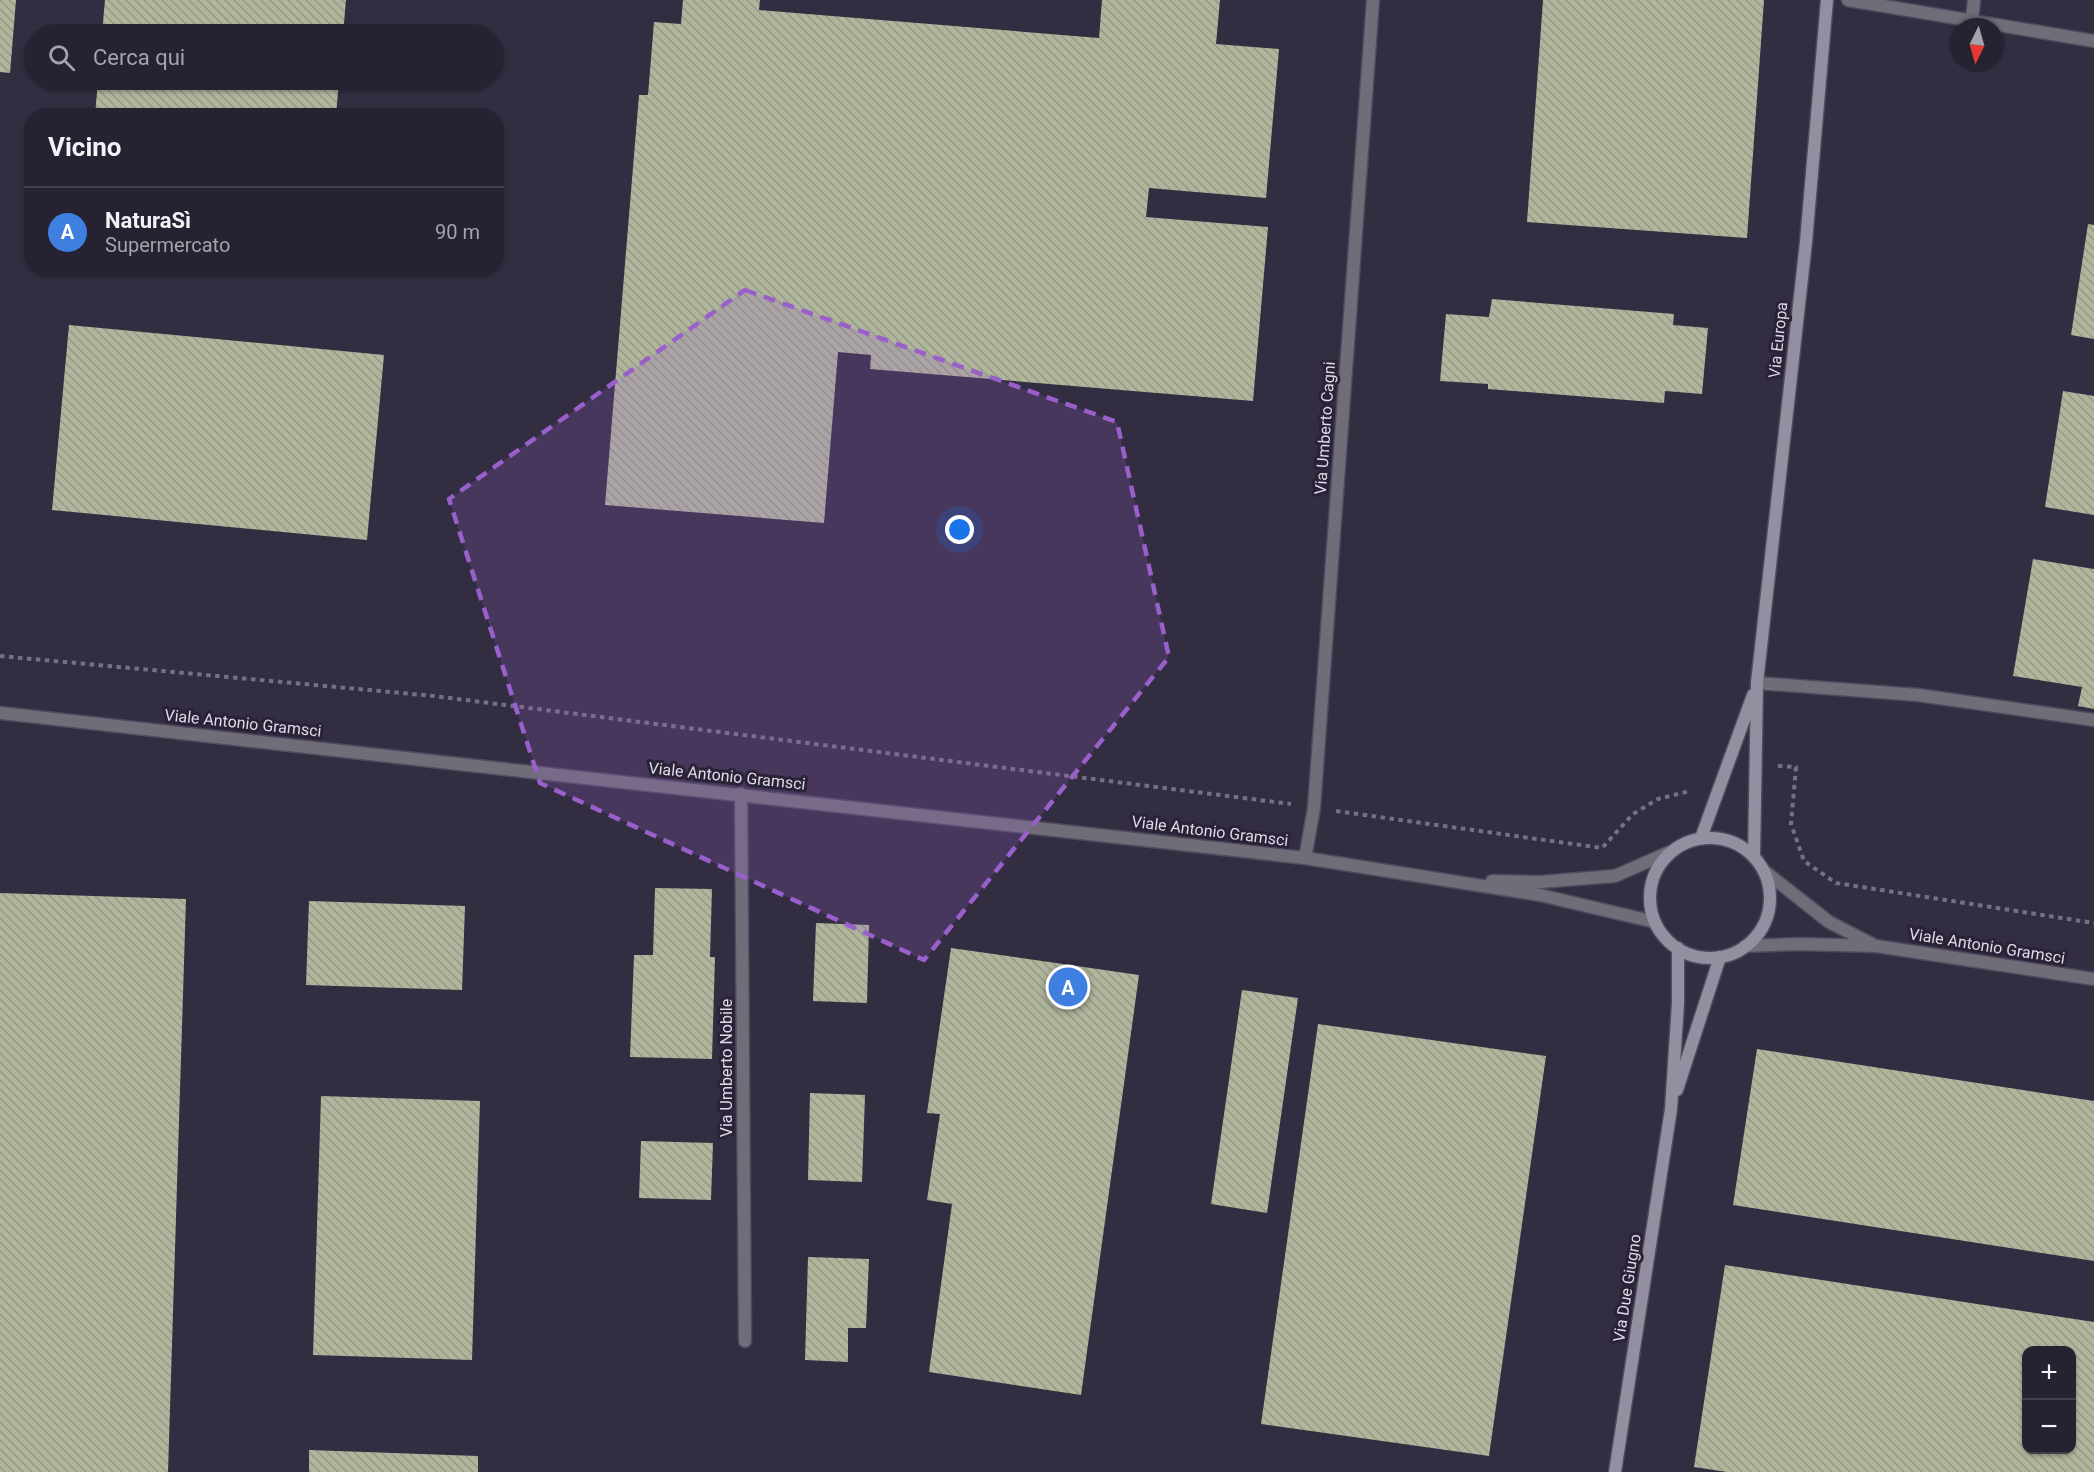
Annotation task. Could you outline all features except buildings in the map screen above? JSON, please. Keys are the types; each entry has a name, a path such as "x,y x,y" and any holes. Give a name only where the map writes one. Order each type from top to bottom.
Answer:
{"main road":[{"name":"Via Europa","path":"1754,857 1757,683 1806,242 1827,0"},
{"name":"Via Europa","path":"1701,838 1757,683"},
{"path":"1701,838 1720,839 1738,845 1754,857 1763,870 1769,894 1766,919 1758,934 1745,946 1720,957 1691,955 1678,948 1664,937 1655,922 1650,903 1652,884 1659,866 1672,851 1701,838"},
{"name":"Via Due Giugno","path":"1615,1472 1671,1109 1678,1003 1678,948"},
{"name":"Via Due Giugno","path":"1671,1109 1720,957"}],"street":[{"name":"Via Umberto Cagni","path":"1305,858 1314,808 1373,0"},
{"path":"1848,0 1960,18"},
{"path":"1972,18 1974,0"},
{"path":"2004,26 2094,41"},
{"path":"1757,683 1918,694 2094,720"},
{"name":"Viale Antonio Gramsci","path":"0,713 1305,858 1540,895 1655,922"},
{"name":"Via Umberto Nobile","path":"741,794 745,1341"},
{"name":"Viale Antonio Gramsci","path":"1448,881 1540,882 1615,876 1672,851"},
{"name":"Viale Antonio Gramsci","path":"1763,870 1829,922 1876,946"},
{"name":"Viale Antonio Gramsci","path":"1745,946 1800,944 1876,946 2094,978"}],"path":[{"path":"0,656 434,696 1265,798 1314,808 1602,848 1633,814 1658,799 1689,792 1694,784"},
{"path":"1755,764 1796,767 1791,824 1804,861 1836,883 2094,923"}],"highlighted area":[{"path":"745,290 1117,422 1169,657 924,960 540,783 449,499"}],"place":[{"name":"NaturaSì","path":"1068,987"}]}
